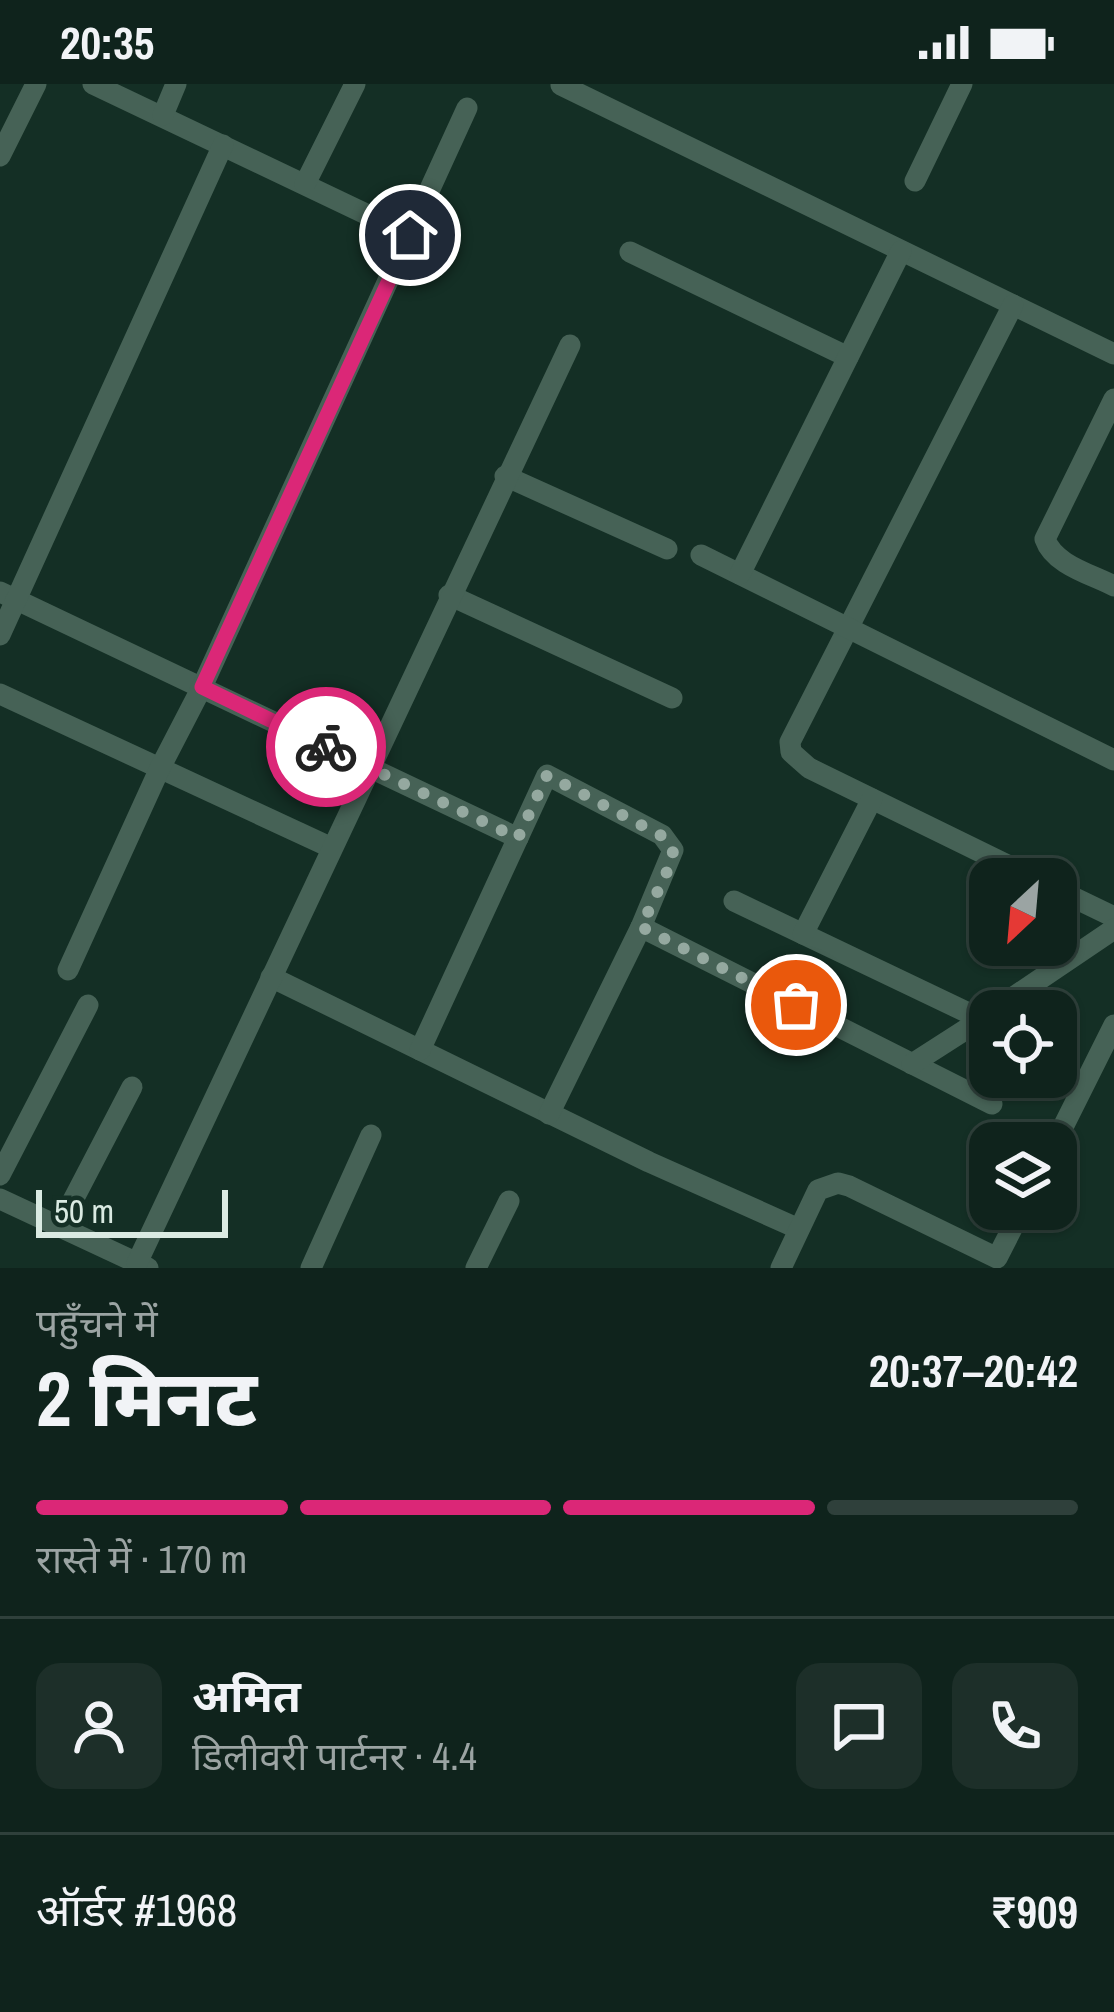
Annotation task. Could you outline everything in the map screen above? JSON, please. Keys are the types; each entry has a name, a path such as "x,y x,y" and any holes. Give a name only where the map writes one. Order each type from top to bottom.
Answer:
{"street":[{"path":"0,156 36,84"},
{"path":"93,84 410,235"},
{"path":"163,115 176,84"},
{"path":"305,184 355,84"},
{"path":"915,181 962,84"},
{"path":"560,85 1114,354"},
{"path":"68,970 467,108"},
{"path":"0,635 9,596 224,145"},
{"path":"740,574 901,251"},
{"path":"630,252 848,357"},
{"path":"993,858 809,768 791,752 790,742 1013,305"},
{"path":"0,1199 143,1265 271,977 570,345"},
{"path":"1114,398 1046,539 1060,559 1114,586"},
{"path":"505,476 667,549"},
{"path":"701,555 1114,760"},
{"path":"449,595 672,698"},
{"path":"9,596 518,838"},
{"path":"0,694 332,848"},
{"path":"420,1050 547,775 662,836 673,850 672,861 549,1114"},
{"path":"803,934 872,799"},
{"path":"1077,899 1114,917"},
{"path":"734,901 969,1006"},
{"path":"641,927 992,1104"},
{"path":"1024,990 1114,929"},
{"path":"271,977 549,1114 799,1229"},
{"path":"0,1175 88,1005"},
{"path":"1066,1122 1114,1025"},
{"path":"912,1064 969,1026"},
{"path":"59,1226 132,1087"},
{"path":"311,1268 371,1135"},
{"path":"781,1268 818,1190 838,1183 1008,1263 1017,1230"},
{"path":"476,1268 508,1201"}],"way so far":[{"path":"326,747 518,838 547,775 662,836 673,850 672,861 641,927 796,1005"}],"route":[{"path":"326,747 202,687 410,235"}]}
